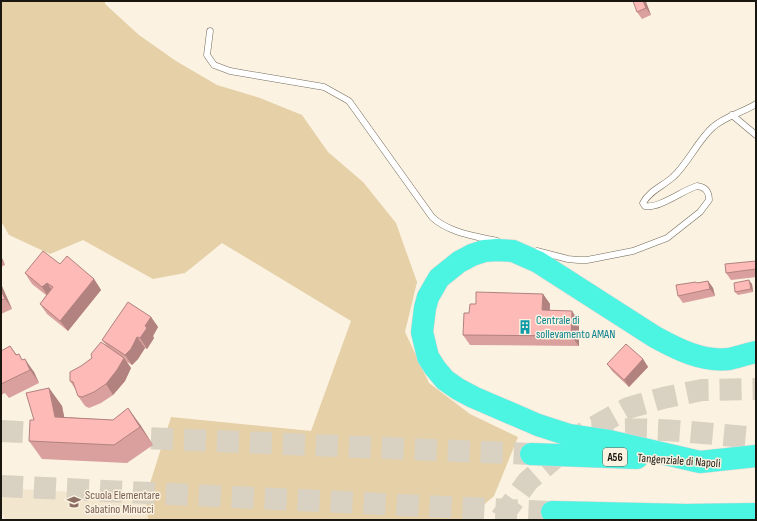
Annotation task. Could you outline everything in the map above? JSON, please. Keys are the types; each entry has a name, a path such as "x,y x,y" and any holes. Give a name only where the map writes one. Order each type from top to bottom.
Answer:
{"highway":[{"path":"756,352 728,359 712,359 694,356 655,337 538,262 513,251 497,250 484,251 472,255 459,262 440,278 428,297 422,332 428,357 445,380 458,389 558,432 589,439 609,441 700,462 756,456"},
{"name":"Tangenziale di Napoli","path":"530,454 700,462 756,467"},
{"path":"592,520 554,512 686,515 756,514"}],"lane":[{"path":"210,31 207,55 214,65 230,71 324,87 349,101 437,222 446,228 501,242"},
{"path":"531,250 568,259 587,260 633,251 667,238 700,212 709,200 708,192 706,189 697,186 668,201 649,207 643,204 645,199 652,192 674,177 712,127 724,118 732,116 756,104"},
{"path":"732,116 756,135"},
{"path":"509,244 524,248"}],"shaded area":[{"path":"1,1 105,1 105,4 139,35 176,61 217,85 260,98 302,115 328,152 363,182 396,223 417,282 405,332 429,383 470,414 518,437 494,496 466,520 148,520 146,496 171,417 311,431 351,321 222,243 185,273 153,279 83,240 50,254 9,235 1,221"},
{"name":"Scuola Elementare Sabatino Minucci","path":"1,488 146,496 148,520 5,520 1,509"}],"building":[{"path":"633,1 643,1 646,8 637,12"},
{"path":"43,251 60,264 67,256 94,279 60,321 40,304 53,287 47,283 42,287 25,273"},
{"path":"756,261 756,269 726,273 725,264"},
{"path":"749,280 751,289 735,292 734,283"},
{"path":"708,281 710,289 678,296 676,285"},
{"path":"1,290 5,299 1,300"},
{"name":"Centrale di sollevamento AMAN","path":"476,292 543,294 542,310 572,311 571,336 463,335 464,313 469,313 470,304 476,304"},
{"path":"128,302 151,317 145,326 147,328 140,338 137,337 131,349 125,355 102,340"},
{"path":"101,342 124,358 106,384 94,392 82,397 78,396 73,382 70,381 70,372 92,358 91,354"},
{"path":"626,344 643,359 624,380 607,364"},
{"path":"10,346 16,355 19,354 22,360 25,359 30,370 1,384 1,351"},
{"path":"49,388 55,417 113,420 128,408 140,427 114,445 29,441 30,420 34,420 26,393"}],"tunnel":[{"path":"501,518 528,481 585,432 628,408 663,398 702,390 756,389"},
{"path":"592,431 633,429 694,432 756,438"},
{"path":"1,431 60,434"},
{"path":"118,437 531,454"},
{"path":"1,486 552,512"}],"place":[{"name":"Centrale di sollevamento AMAN","path":"525,327"},
{"name":"Scuola Elementare Sabatino Minucci","path":"74,502"}]}
